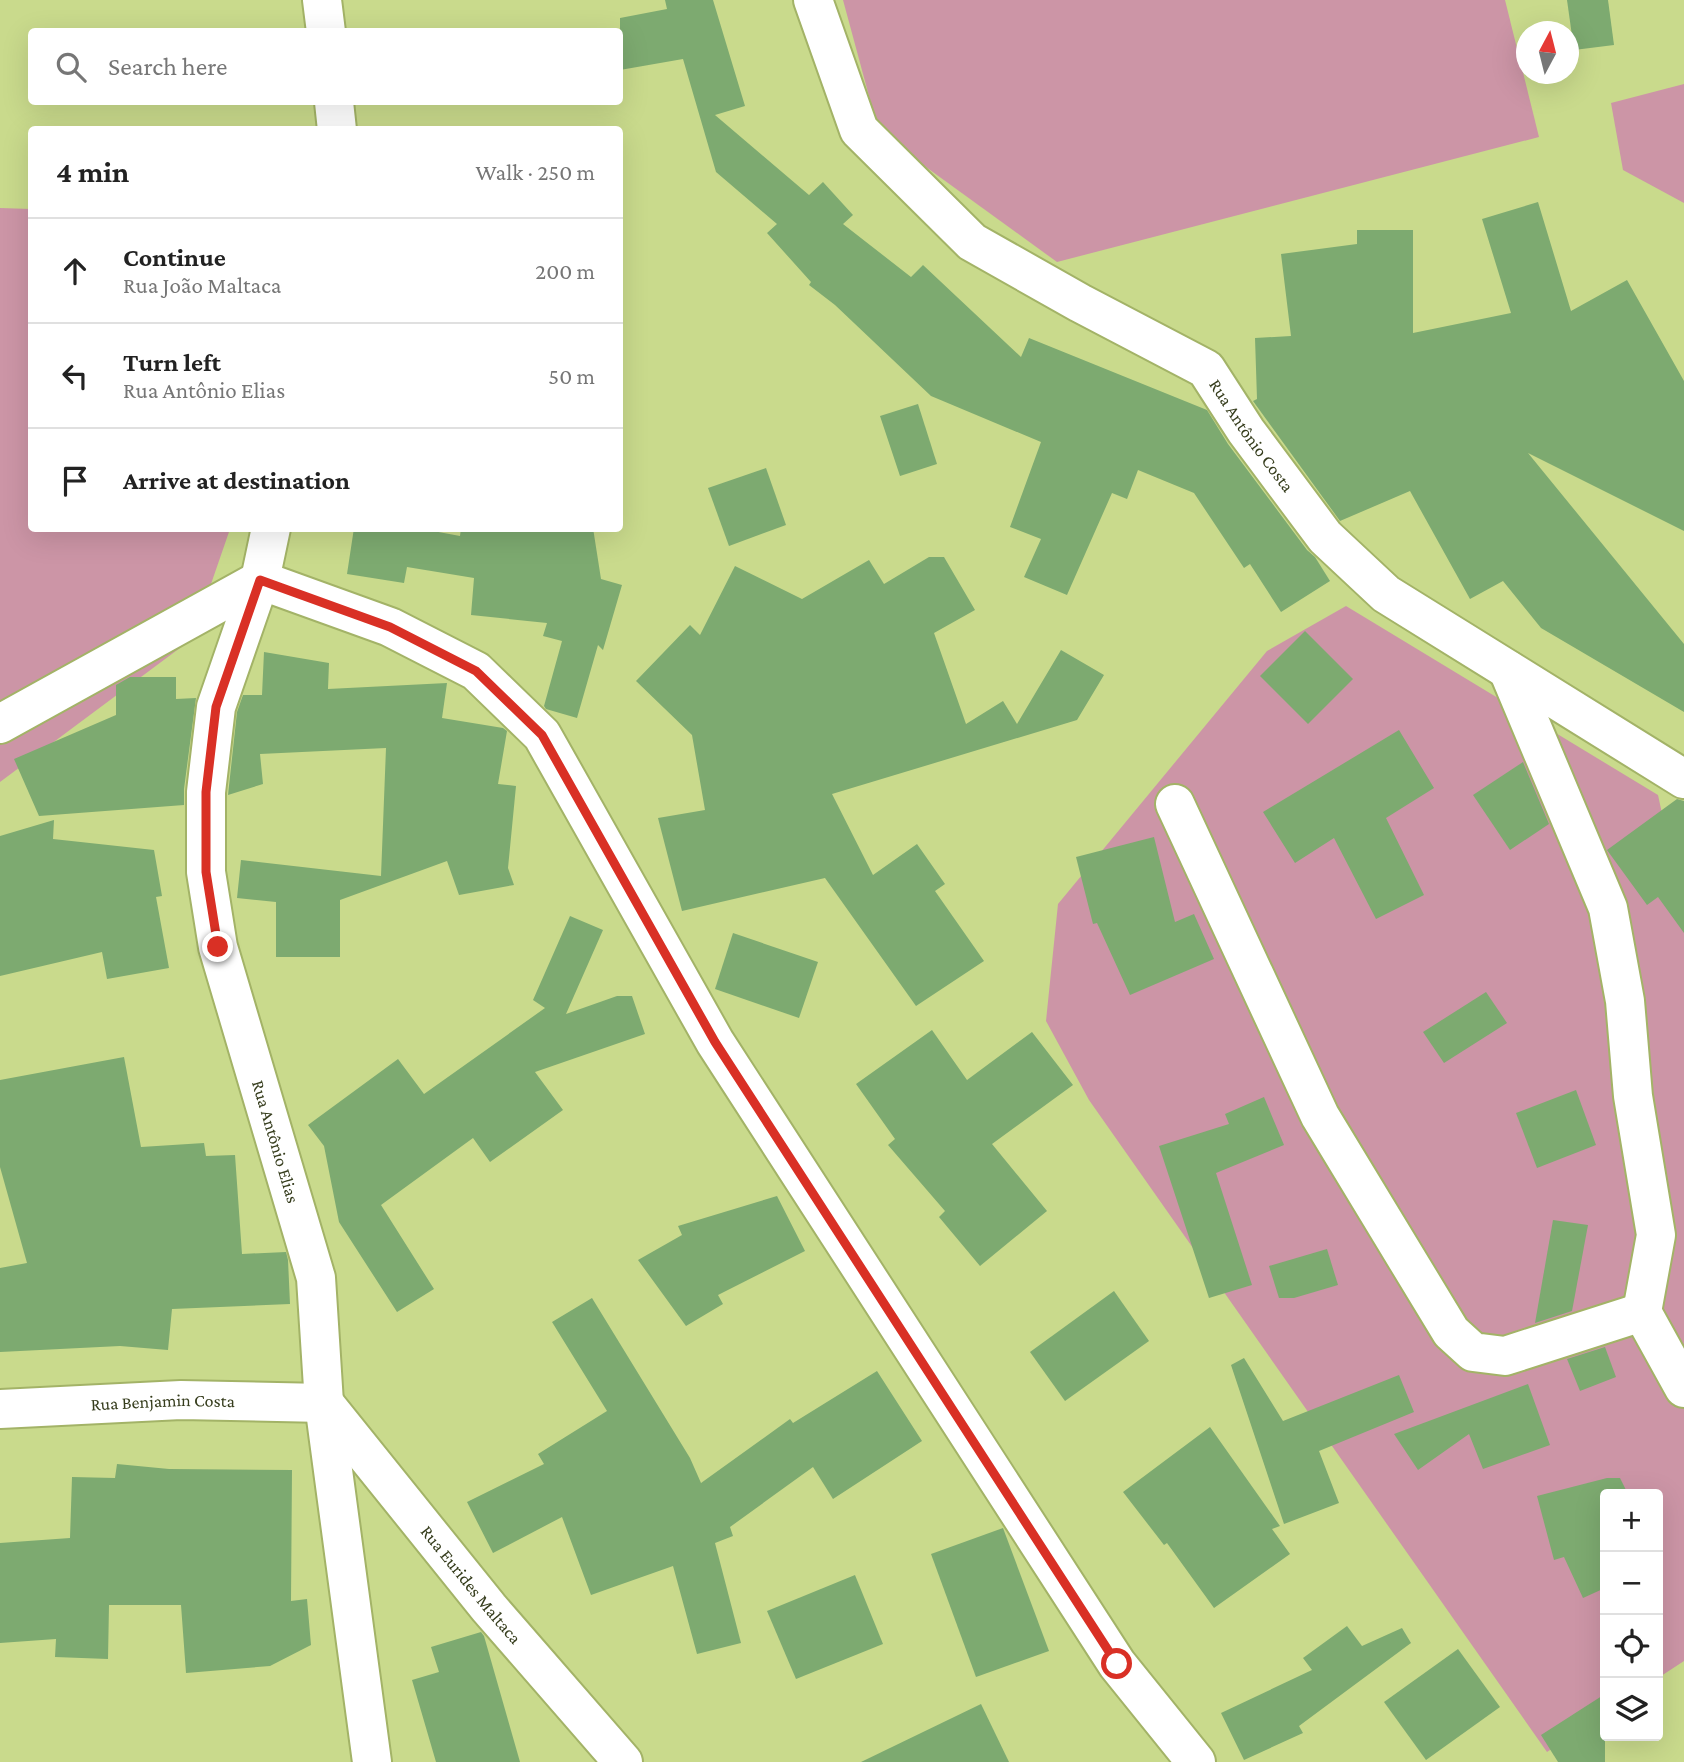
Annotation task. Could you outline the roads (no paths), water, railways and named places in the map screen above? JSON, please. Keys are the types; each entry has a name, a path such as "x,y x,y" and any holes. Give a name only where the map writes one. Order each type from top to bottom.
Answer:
{"street":[{"path":"322,0 326,28"},
{"name":"Rua Antônio Costa","path":"813,0 859,130 972,242 1206,369 1246,430 1325,537 1386,594 1684,779"},
{"path":"334,105 337,126"},
{"name":"Rua Antônio Elias","path":"270,532 260,580 216,707 206,792 206,872 218,947 316,1278 324,1403 372,1762"},
{"path":"0,724 260,580 390,627 476,671 542,735 715,1042 1117,1664 1196,1762"},
{"path":"1508,670 1608,908 1625,1001 1633,1096 1656,1235 1642,1312 1684,1388"},
{"path":"1175,804 1320,1116 1451,1332 1473,1352 1505,1356 1642,1312"},
{"name":"Rua Benjamin Costa","path":"0,1409 181,1401 324,1403"},
{"name":"Rua Eurides Maltaca","path":"324,1403 489,1608 623,1762"}]}
